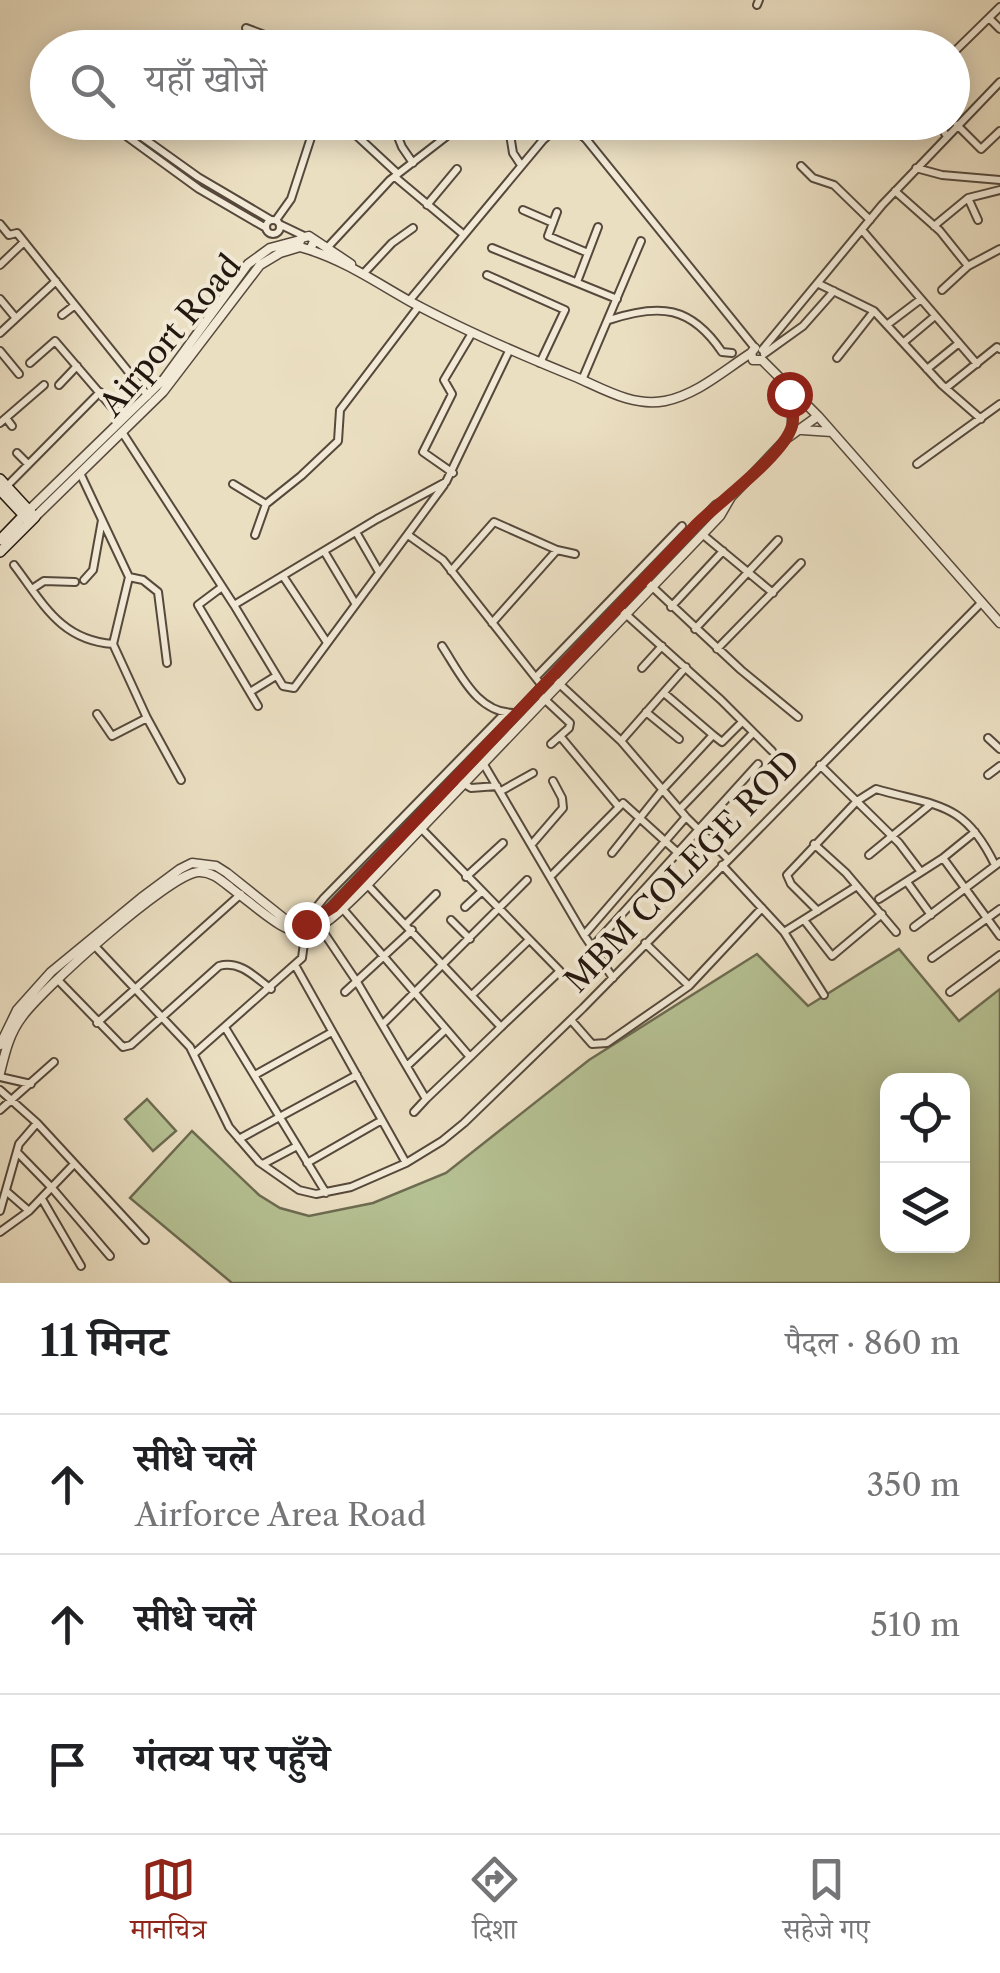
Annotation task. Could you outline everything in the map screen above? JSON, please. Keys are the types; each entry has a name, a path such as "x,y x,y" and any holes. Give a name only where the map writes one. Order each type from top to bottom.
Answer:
{"main road":[{"path":"2,485 30,516"},
{"name":"Airport Road","path":"0,540 30,516"},
{"name":"Airport Road","path":"0,552 30,516"}],"street":[{"path":"970,36 1000,7"},
{"path":"989,18 1000,29"},
{"path":"246,28 251,30"},
{"path":"970,111 1000,82"},
{"path":"970,138 981,149 1000,130"},
{"path":"132,140 199,189 266,228 276,224 291,199 310,140"},
{"path":"146,140 303,242 409,301 509,351 647,403 680,396 758,354 803,326 834,291"},
{"path":"361,140 427,205 463,234"},
{"path":"399,140 414,163"},
{"path":"327,248 396,175 443,140"},
{"path":"511,140 521,165"},
{"path":"409,301 543,140"},
{"path":"586,140 758,354 1000,622"},
{"path":"758,354 941,140"},
{"path":"801,166 814,178 834,185 870,220"},
{"path":"916,168 942,175 1000,180"},
{"path":"427,205 458,169"},
{"path":"895,190 934,226 968,266"},
{"path":"934,226 968,198 1000,190"},
{"path":"968,198 978,220"},
{"path":"523,210 553,223"},
{"path":"557,212 548,236 588,253"},
{"path":"0,224 9,235 17,233 148,396"},
{"path":"577,282 598,227"},
{"path":"361,272 413,228"},
{"path":"862,230 977,364"},
{"path":"582,380 641,240"},
{"path":"0,266 24,242"},
{"path":"303,242 327,248 361,272"},
{"name":"Airport Road","path":"30,516 164,380 248,264 270,248 303,242"},
{"name":"Airport Road","path":"30,516 163,392 254,270 268,258 303,242"},
{"path":"492,248 617,298"},
{"path":"942,290 968,266 1000,248"},
{"path":"488,274 566,310 540,363"},
{"path":"1,329 56,281"},
{"path":"819,284 874,311 946,388 982,419"},
{"path":"0,299 16,317"},
{"path":"888,324 921,300"},
{"path":"62,315 75,305"},
{"path":"255,535 266,504 338,441 340,410 419,306"},
{"path":"608,320 648,310 673,313 702,325 722,352 732,353"},
{"path":"837,358 874,311"},
{"path":"904,342 935,316"},
{"path":"452,473 423,452 452,394 444,380 472,333"},
{"path":"30,363 55,340 123,420"},
{"path":"928,369 959,344"},
{"path":"946,388 999,347"},
{"path":"0,351 19,374"},
{"path":"122,432 276,676 286,689 294,688 452,473 509,351"},
{"path":"58,385 77,366"},
{"path":"786,384 795,429"},
{"path":"12,426 3,421 44,385"},
{"path":"2,485 100,392"},
{"path":"916,464 1000,404"},
{"path":"648,583 716,505 730,496 795,429 807,405"},
{"path":"795,429 818,416"},
{"path":"795,429 832,432"},
{"path":"17,454 28,464"},
{"path":"80,473 130,577 112,644 181,780"},
{"path":"234,606 446,482"},
{"path":"232,484 266,504"},
{"path":"536,677 702,534 720,516 730,496"},
{"path":"84,580 94,570 102,519"},
{"path":"451,571 494,522 575,554"},
{"path":"307,927 364,882 518,713 556,680 682,526"},
{"path":"356,532 379,572"},
{"path":"702,534 773,593"},
{"path":"408,535 443,560 536,677 542,692 570,723 551,744"},
{"path":"695,629 778,540"},
{"path":"492,623 557,550"},
{"path":"324,552 355,603"},
{"path":"671,607 723,552"},
{"path":"717,649 800,563"},
{"path":"14,565 58,624 84,639 112,644"},
{"path":"283,576 326,642"},
{"path":"130,577 142,580 158,592 167,662"},
{"path":"32,588 44,580 75,582"},
{"path":"648,583 717,649 798,717"},
{"path":"222,587 198,605 258,706"},
{"name":"MBM COLEGE ROD","path":"326,1192 351,1187 406,1162 464,1123 613,978 982,602"},
{"path":"618,608 772,751"},
{"path":"442,646 474,693 491,710 518,713"},
{"path":"642,668 662,646"},
{"path":"620,741 686,668"},
{"path":"250,692 276,676"},
{"path":"556,680 620,741 681,808 784,932 824,995"},
{"path":"460,781 483,762 542,692"},
{"path":"664,693 722,742 742,722"},
{"path":"646,712 679,739"},
{"path":"96,714 112,736 147,718"},
{"path":"195,1053 295,964 304,952 307,927 316,906 504,714"},
{"path":"681,808 753,733"},
{"path":"612,853 713,735"},
{"path":"560,736 619,806"},
{"path":"988,738 1000,749"},
{"path":"483,762 613,978"},
{"path":"592,947 758,764"},
{"path":"820,765 893,837 921,872"},
{"path":"988,774 1000,766"},
{"path":"460,781 475,788 499,788 532,773"},
{"path":"532,844 562,808 562,798 553,781"},
{"path":"818,911 787,875 857,801 876,789 958,813 998,863 914,927"},
{"path":"551,876 623,803 677,852"},
{"path":"869,855 931,804"},
{"path":"584,935 686,817"},
{"path":"0,1045 16,1010 51,972 180,869 192,863 216,866 285,922 320,927 344,909 377,861 418,825"},
{"path":"414,1112 560,971 418,825"},
{"path":"878,899 943,858 974,832"},
{"path":"466,877 504,843"},
{"path":"814,844 896,932"},
{"path":"370,853 377,861"},
{"path":"943,858 1000,936"},
{"path":"383,1024 528,880"},
{"path":"364,882 501,1026"},
{"path":"907,882 931,915"},
{"path":"784,932 856,886"},
{"path":"97,1023 244,892"},
{"path":"466,907 481,892"},
{"path":"345,992 384,958 436,894"},
{"path":"571,1020 592,1044 599,1046 634,1026 689,986 762,908"},
{"path":"344,909 470,1057"},
{"path":"932,958 1000,909"},
{"path":"804,920 832,956 882,914"},
{"path":"451,920 470,939"},
{"path":"320,927 383,1024 426,1100"},
{"path":"472,995 529,940"},
{"path":"31,1084 0,1075 15,1028 92,942"},
{"path":"92,942 195,1053 221,1113 262,1164 300,1190 326,1192"},
{"path":"646,943 689,986"},
{"path":"950,992 1000,955"},
{"path":"57,979 118,1045 131,1045 213,969 226,964 244,969 270,989"},
{"path":"295,964 406,1162"},
{"path":"226,1029 326,1192"},
{"path":"408,1065 446,1030"},
{"path":"254,1075 332,1032"},
{"path":"0,1110 54,1062"},
{"path":"239,1139 357,1075"},
{"path":"0,1090 145,1240"},
{"path":"308,1163 382,1120"},
{"path":"0,1210 19,1144 36,1123"},
{"path":"262,1164 297,1146"},
{"path":"17,1152 110,1256"},
{"path":"0,1232 29,1211 74,1164"},
{"path":"6,1190 29,1211"},
{"path":"42,1199 81,1266"}],"green space":[{"path":"899,949 959,1021 1000,989 1000,1283 232,1283 130,1198 192,1131 259,1195 280,1208 309,1216 373,1203 446,1173 589,1060 757,954 808,1006"},
{"path":"147,1099 176,1131 153,1151 125,1119"}],"route":[{"path":"306,924 333,907 697,524 786,439 793,414 789,394"}]}
